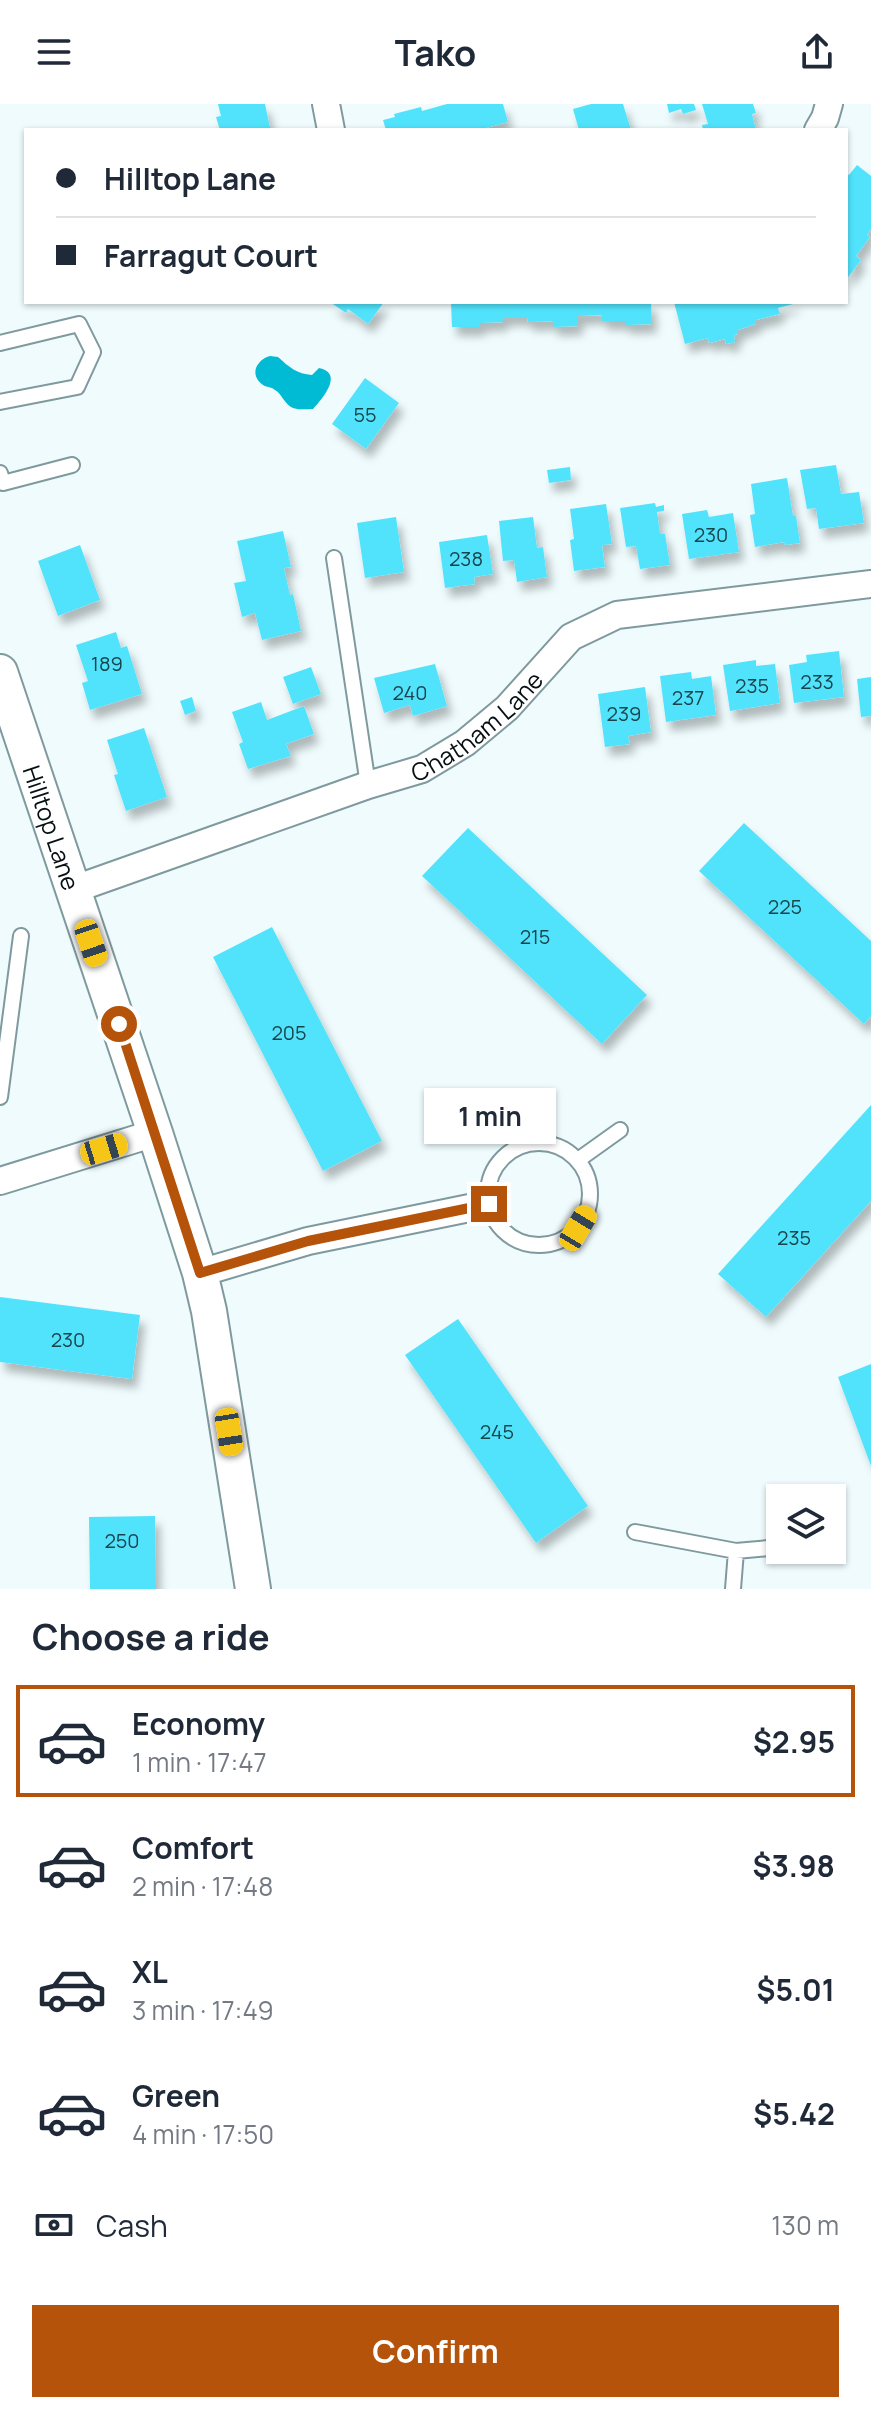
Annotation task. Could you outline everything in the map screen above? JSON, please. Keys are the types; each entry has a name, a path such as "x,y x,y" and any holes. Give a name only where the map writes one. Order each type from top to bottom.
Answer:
{"street":[{"path":"326,104 331,128"},
{"path":"819,128 829,104"},
{"name":"Chatham Lane","path":"72,890 368,785 422,769 465,743 507,708 571,637 617,615 871,584"},
{"name":"Hilltop Lane","path":"0,672 16,736 72,890 200,1273 212,1326 253,1589"},
{"path":"0,1181 155,1133"},
{"path":"200,1273 308,1241 489,1204"}],"lane":[{"path":"0,343 79,324 93,352 77,387 0,402"},
{"path":"1,480 72,465"},
{"path":"334,558 368,785"},
{"path":"0,1097 21,936"},
{"path":"578,1160 620,1130"},
{"path":"537,1142 556,1145 578,1160 586,1172 591,1191 588,1211 578,1228 562,1240 542,1245 522,1242 505,1232 493,1216 489,1204 491,1177 501,1159 517,1148 537,1142"},
{"path":"635,1532 736,1551 766,1548"},
{"path":"733,1589 736,1551"}],"water":[{"path":"270,356 278,357 302,373 312,375 319,368 330,375 329,386 313,409 293,408 272,388 259,381 256,368"}],"building":[{"path":"218,104 265,104 270,128 219,128 216,117 221,116"},
{"path":"447,104 503,104 508,122 486,128 385,128 383,120 395,117 394,114 421,107 422,111"},
{"path":"591,104 623,104 630,128 578,128 573,109"},
{"path":"667,104 694,104 696,110 683,114 681,109 669,113"},
{"path":"702,104 753,104 756,113 752,114 756,128 703,128 702,125 708,124"},
{"path":"857,165 871,176 871,229 867,235 870,237 856,256 861,260 848,277 848,174"},
{"path":"333,304 383,304 368,324 348,309 346,313"},
{"path":"451,304 651,304 652,324 625,325 625,321 602,321 602,315 578,316 578,326 553,327 553,321 528,322 527,317 503,317 503,322 480,323 480,327 452,327"},
{"path":"675,304 793,304 778,308 780,314 756,320 756,324 738,330 738,334 734,335 735,342 726,344 725,339 709,343 708,338 685,344"},
{"path":"365,378 399,403 366,449 332,424"},
{"path":"836,465 841,494 859,492 864,523 819,529 816,508 807,509 800,470"},
{"path":"570,467 571,480 549,483 547,470"},
{"path":"787,478 800,543 785,545 784,542 755,547 750,515 755,514 751,484"},
{"path":"655,503 656,507 664,505 664,511 657,512 660,534 665,534 670,565 640,569 636,546 626,547 620,508"},
{"path":"606,504 612,544 602,545 605,567 574,571 570,509"},
{"path":"707,510 709,517 733,513 739,552 689,559 682,514"},
{"path":"396,517 404,572 365,578 357,523"},
{"path":"533,517 537,548 543,547 547,577 517,582 514,560 503,561 499,521"},
{"path":"283,531 291,567 284,568 301,631 262,640 255,613 242,617 234,583 246,581 237,541"},
{"path":"487,535 493,574 474,577 475,584 445,588 439,542"},
{"path":"80,545 100,600 58,616 38,561"},
{"path":"116,632 121,648 127,646 142,694 90,710 82,683 88,681 76,645"},
{"path":"839,651 844,697 794,703 789,665 807,662 806,655"},
{"path":"756,660 756,666 775,664 780,703 730,711 723,665"},
{"path":"435,664 447,706 413,716 410,705 384,713 374,678"},
{"path":"311,667 321,694 293,704 283,677"},
{"path":"691,672 692,679 711,676 716,715 666,722 660,676"},
{"path":"871,677 871,716 861,717 857,679"},
{"path":"645,687 651,732 628,736 630,744 605,747 598,694"},
{"path":"192,697 196,711 185,715 180,701"},
{"path":"261,702 267,720 304,706 314,734 286,744 291,756 248,769 239,744 243,742 232,712"},
{"path":"144,728 167,797 126,811 107,740"},
{"path":"744,823 871,941 871,1016 864,1024 699,871"},
{"path":"468,828 647,995 602,1044 422,876"},
{"path":"272,927 382,1141 323,1171 213,957"},
{"path":"871,1105 871,1201 766,1317 718,1274"},
{"path":"0,1297 140,1315 132,1379 0,1362"},
{"path":"458,1319 588,1506 536,1543 405,1355"},
{"path":"871,1364 871,1466 838,1377"},
{"path":"155,1516 156,1589 90,1589 89,1517"}],"route":[{"path":"119,1024 200,1273 308,1241 489,1204"}]}
